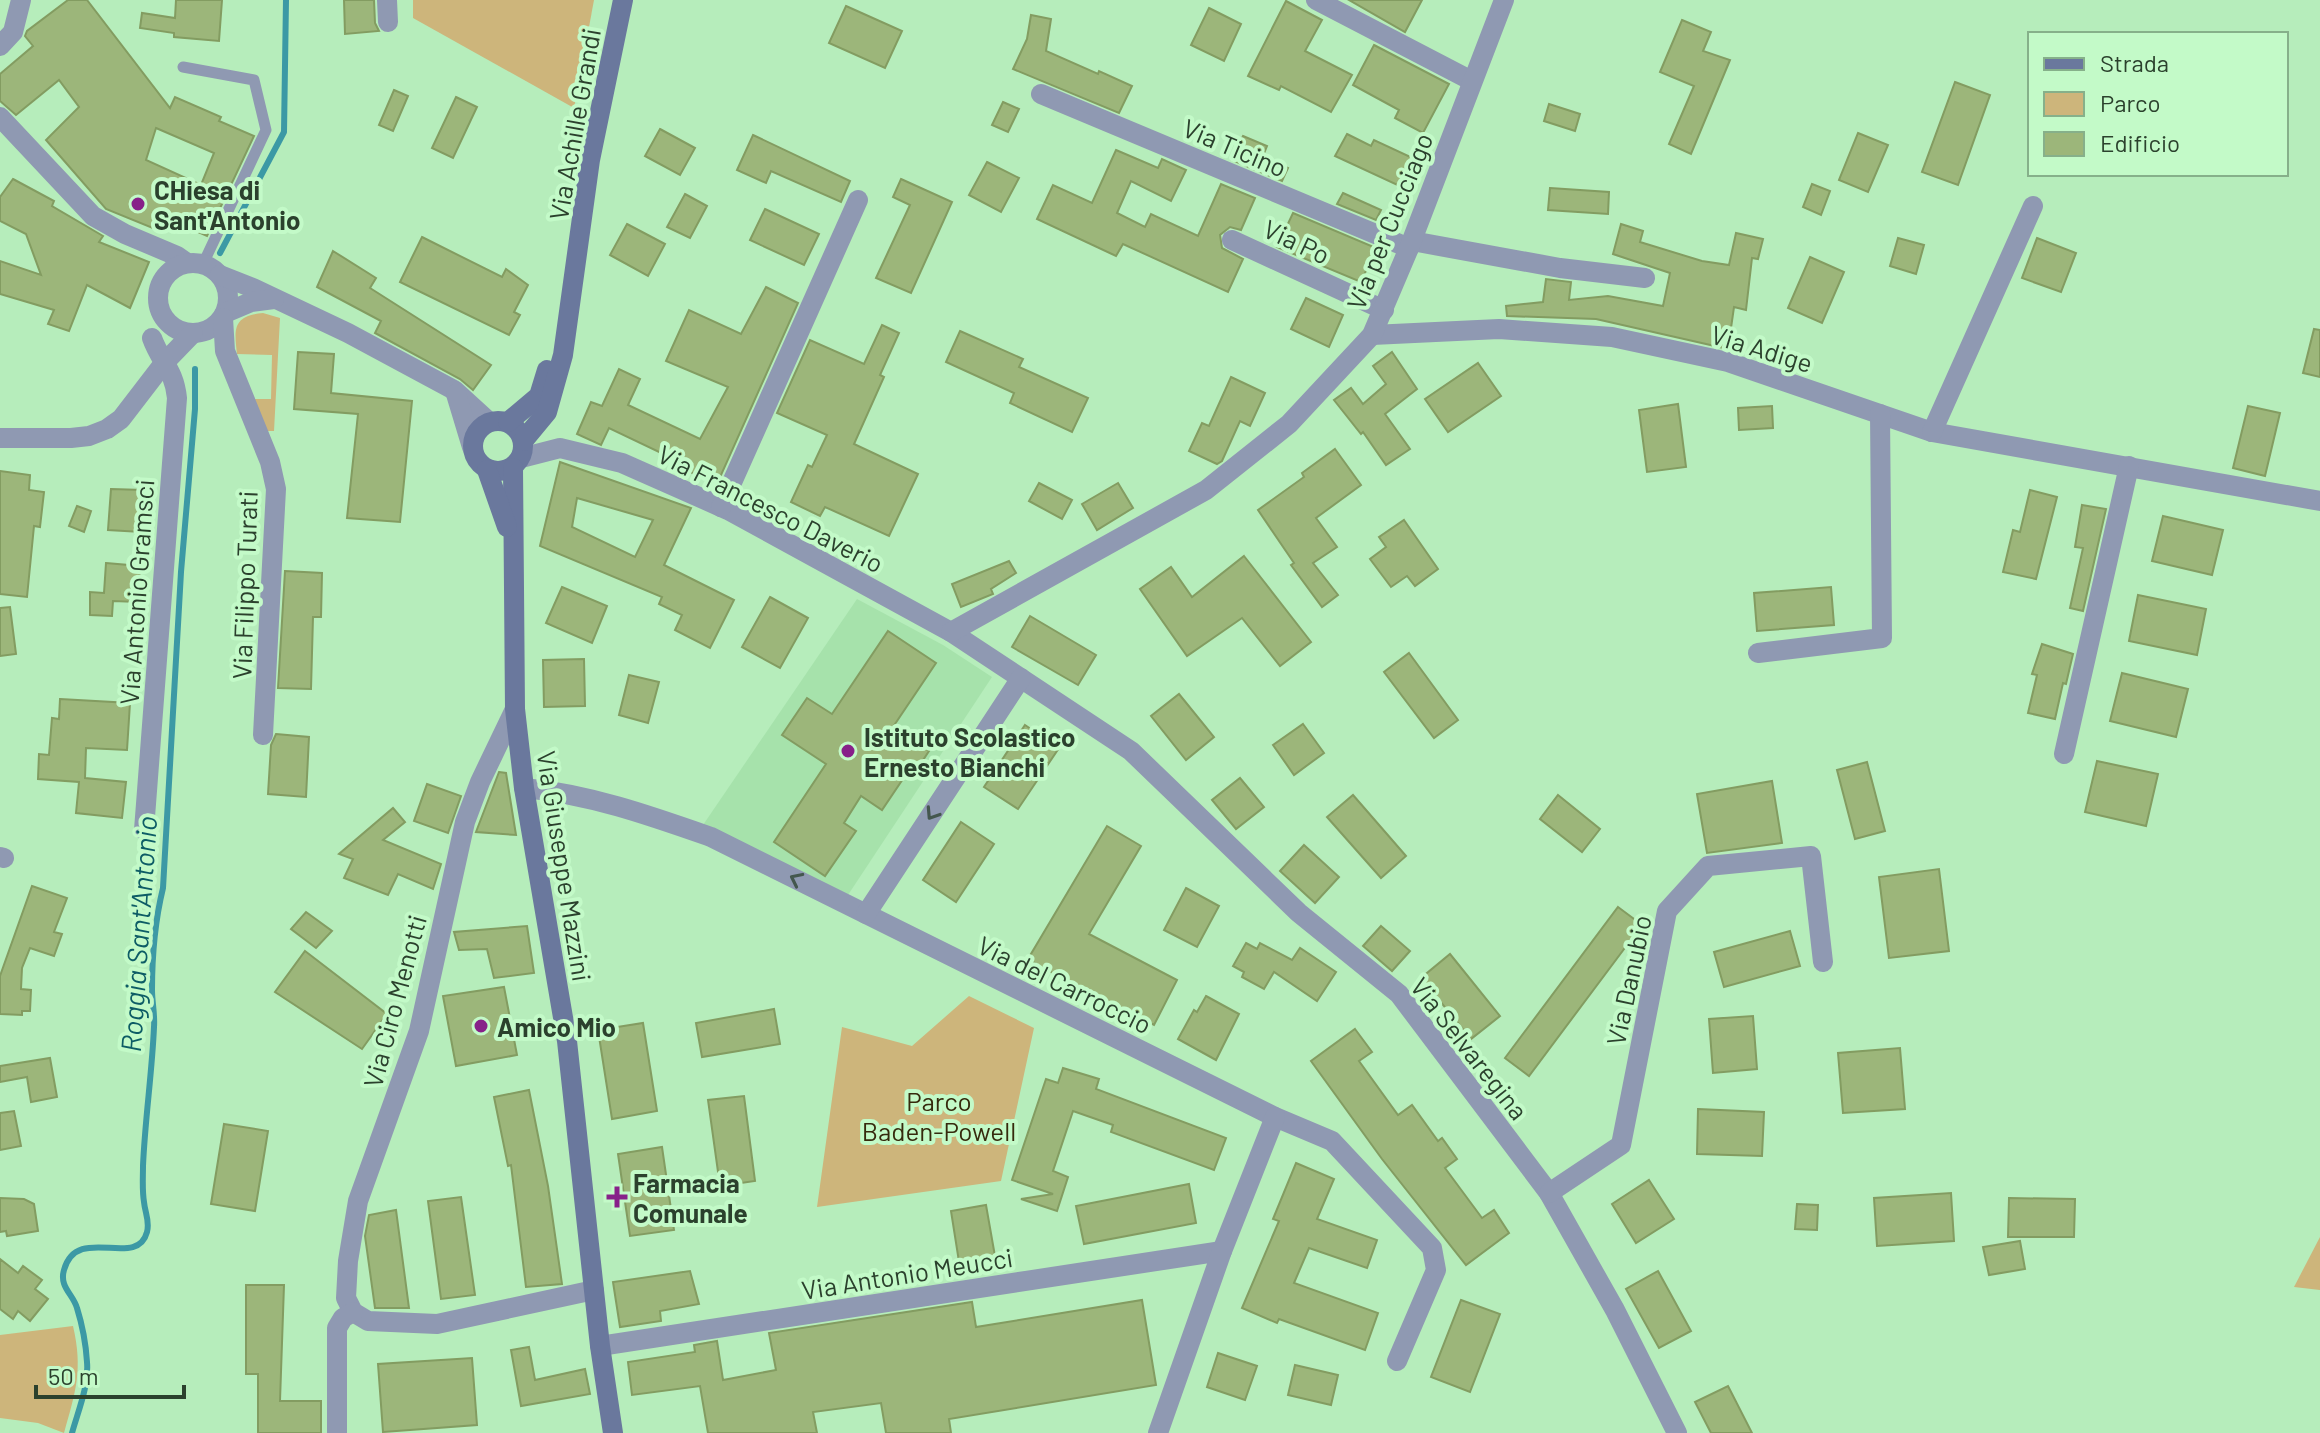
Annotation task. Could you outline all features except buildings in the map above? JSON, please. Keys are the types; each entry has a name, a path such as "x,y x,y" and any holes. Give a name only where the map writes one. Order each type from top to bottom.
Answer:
{"main road":[{"name":"Via Achille Grandi","path":"519,456 551,402 563,355 590,160 623,0"},
{"name":"Via Achille Grandi","path":"498,422 539,396 576,258"},
{"path":"498,422 517,429 519,456 498,472 487,470 477,462 472,447 480,428 498,422"},
{"name":"Via Giuseppe Mazzini","path":"519,456 513,543 515,709 524,788 567,1041 600,1346 613,1433"},
{"name":"Via Giuseppe Mazzini","path":"487,470 513,543"}],"street":[{"path":"0,46 13,32 21,0"},
{"path":"387,0 388,22"},
{"path":"1316,0 1472,81"},
{"name":"Via per Cucciago","path":"951,632 1206,490 1289,424 1372,335 1411,244 1504,0"},
{"name":"Via Ticino","path":"1041,94 1411,244 1552,267 1645,278"},
{"path":"0,117 93,216 156,248 348,333 454,390 498,422"},
{"path":"721,507 858,200"},
{"path":"1932,432 2033,206"},
{"name":"Via Po","path":"1232,240 1384,310"},
{"path":"129,406 161,312 159,292 167,275 156,248"},
{"path":"167,275 203,268"},
{"path":"203,268 228,293 224,315"},
{"path":"0,438 89,436 107,429 121,419 164,363 197,332 217,324 224,315 251,302 274,299"},
{"path":"161,312 174,327 197,332"},
{"name":"Via Filippo Turati","path":"224,315 225,351 270,462 276,489 263,735"},
{"name":"Via Adige","path":"1372,335 1499,329 1612,337 1728,362 1932,432 2320,501"},
{"name":"Via Filippo Turati","path":"197,332 213,338 225,351"},
{"name":"Via Antonio Gramsci","path":"144,830 177,398 175,381 157,353 152,338"},
{"path":"454,390 472,447"},
{"path":"1758,653 1882,638 1880,414"},
{"name":"Via Francesco Daverio","path":"519,456 560,448 622,463 721,507 951,632"},
{"path":"2064,754 2129,466"},
{"name":"Via Selvaregina","path":"951,632 1131,751 1299,913 1399,994 1549,1193 1615,1310 1677,1433"},
{"path":"866,914 1021,678"},
{"name":"Via Ciro Menotti","path":"353,1312 346,1298 358,1201 419,1031 465,822 515,709"},
{"name":"Via del Carroccio","path":"524,788 548,790 630,809 711,837 1275,1117 1332,1141 1432,1248 1436,1270 1397,1361"},
{"name":"Via Danubio","path":"1549,1193 1621,1145 1667,911 1708,866 1811,856 1823,962"},
{"path":"1158,1433 1222,1251 1275,1117"},
{"name":"Via Antonio Meucci","path":"600,1346 1222,1251"},
{"path":"337,1433 337,1328 343,1318 353,1312 368,1321 437,1324 594,1290"}],"lane":[{"path":"183,67 254,80 266,130 203,268"}],"shaded area":[{"name":"Istituto Scolastico Ernesto Bianchi","path":"857,599 943,645 992,677 848,895 703,825"}],"green space":[{"path":"413,0 594,0 574,108 413,18"},
{"path":"263,313 280,318 274,431 263,431 254,399 271,399 272,355 237,354 236,345 236,330 241,320"},
{"name":"Parco Baden-Powell","path":"969,996 1034,1028 1001,1181 817,1207 842,1027 912,1046"},
{"path":"2320,1237 2320,1290 2294,1287"},
{"path":"73,1326 78,1355 77,1380 64,1433 38,1423 0,1418 0,1335"}],"waterway":[{"name":"Roggia Sant'Antonio","path":"220,253 284,132 286,0"},
{"name":"Roggia Sant'Antonio","path":"72,1433 85,1389 87,1362 81,1321 65,1286 64,1270 71,1256 81,1250 132,1247 141,1243 148,1228 143,1166 154,1027 153,964 163,888 181,572 195,409 195,369"}],"place":[{"name":"CHiesa di Sant'Antonio","path":"138,204"},
{"name":"Istituto Scolastico Ernesto Bianchi","path":"848,751"},
{"name":"Amico Mio","path":"481,1026"},
{"name":"Farmacia Comunale","path":"617,1197"}]}
